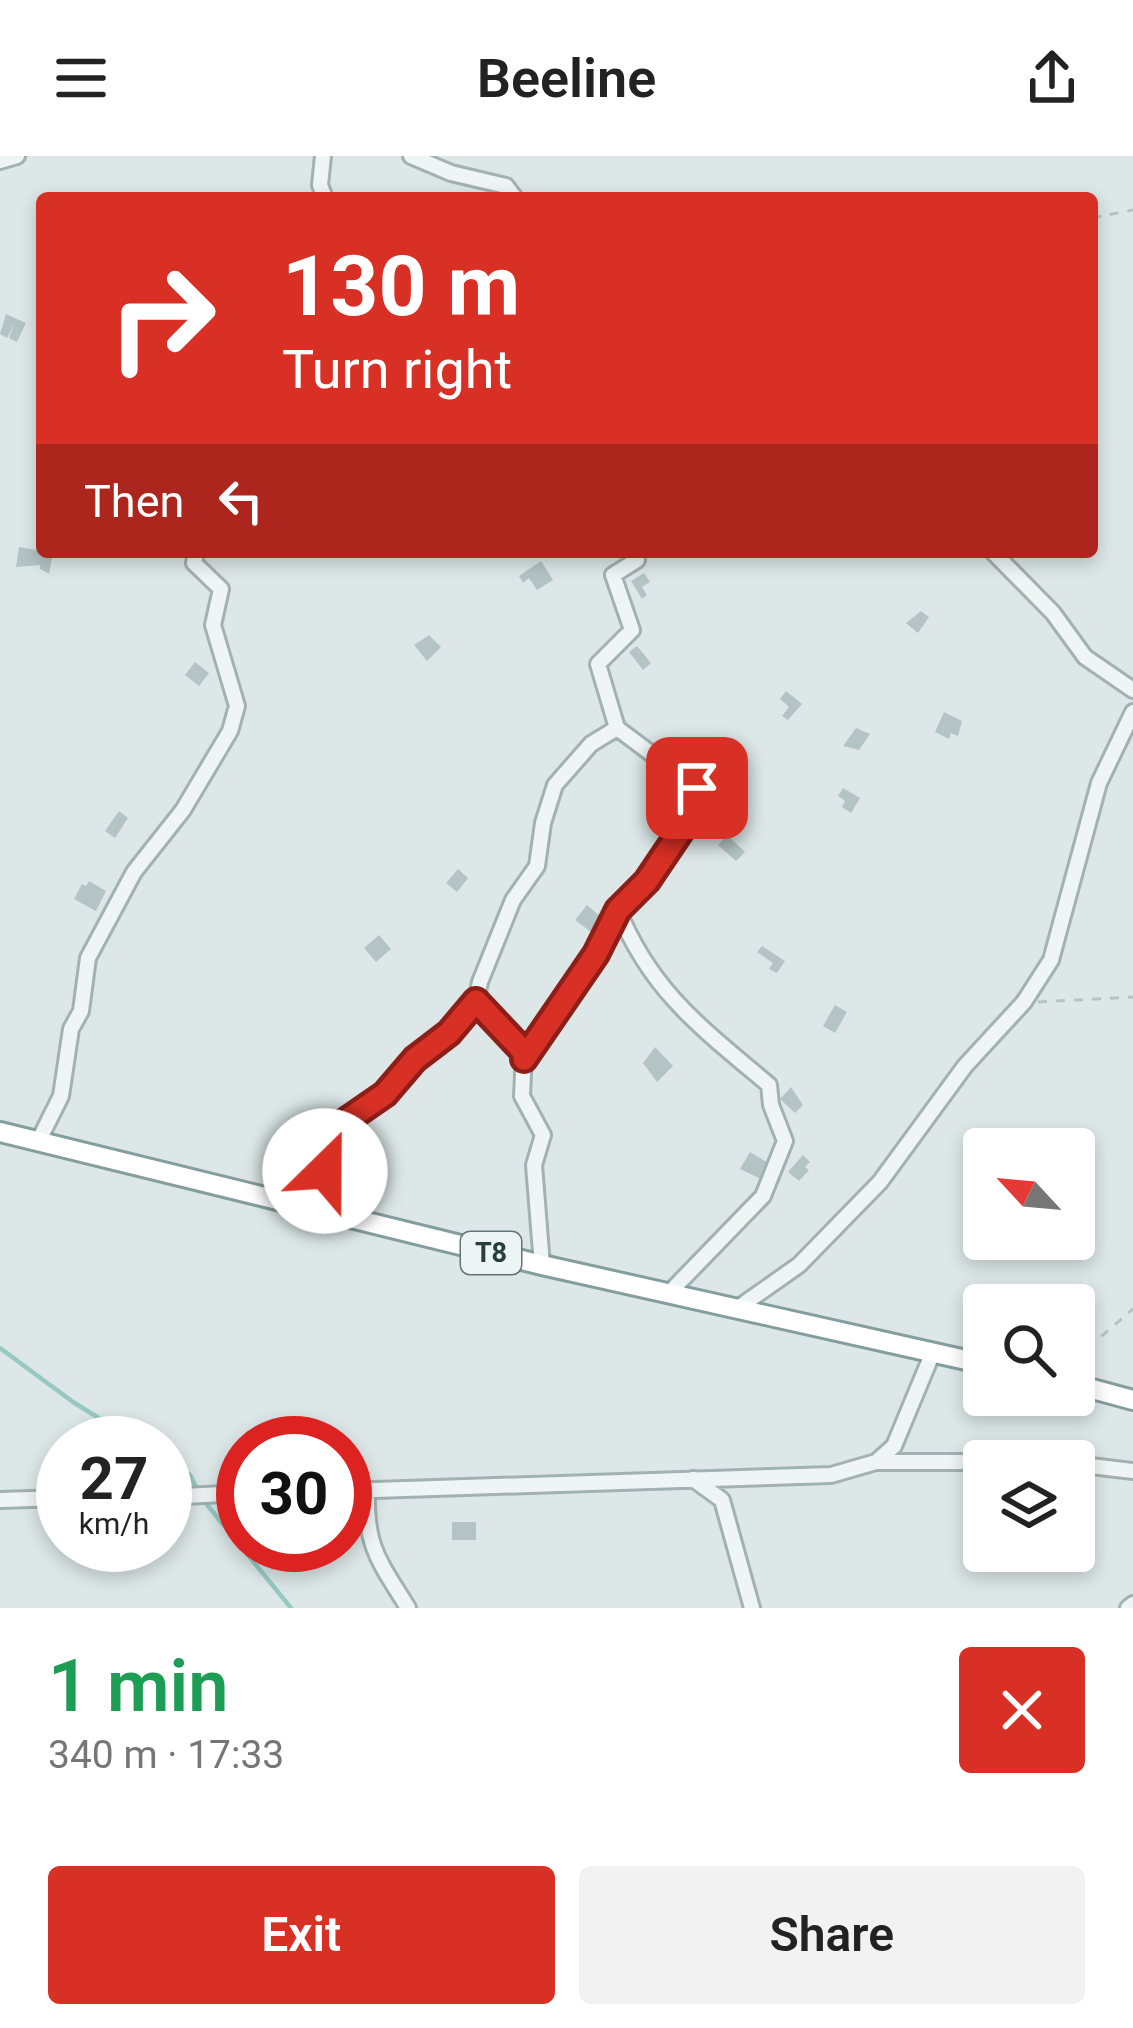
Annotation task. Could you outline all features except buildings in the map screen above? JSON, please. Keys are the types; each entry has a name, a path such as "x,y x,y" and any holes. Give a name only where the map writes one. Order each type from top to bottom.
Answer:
{"highway":[{"name":"T8","path":"0,1132 542,1265 963,1359"},
{"path":"1095,1390 1133,1400"}],"street":[{"path":"0,160 17,156"},
{"path":"323,156 323,192"},
{"path":"411,156 451,173 506,186 510,192"},
{"path":"38,1142 62,1096 88,958 134,872 183,810 230,731 237,706 213,625 221,590 194,563 195,558"},
{"path":"524,1059 596,954 618,910 647,881 680,832 697,788 617,728 598,664 632,629 614,575 636,558"},
{"path":"999,558 1053,613 1085,656 1133,690"},
{"path":"738,1308 799,1264 880,1182 965,1066 1024,1003 1051,960 1099,783 1133,712"},
{"path":"288,1205 325,1171 324,1147 340,1125 385,1094 476,1001 512,900 538,866 543,823 556,785 591,743 617,728"},
{"path":"618,910 662,990 769,1085 771,1106 785,1141 763,1196 670,1292"},
{"path":"476,1001 524,1052 522,1096 543,1135 534,1165 542,1265"},
{"path":"876,1462 894,1446 932,1352"},
{"path":"372,1490 831,1475 876,1462 963,1462"},
{"path":"1095,1466 1133,1471"},
{"path":"693,1479 722,1500 752,1608"},
{"path":"0,1500 36,1499"},
{"path":"372,1545 377,1564 408,1608"}],"path":[{"path":"1098,217 1133,211"},
{"path":"1024,1003 1133,997"},
{"path":"1095,1342 1133,1309"}],"waterway":[{"path":"0,1348 96,1416"},
{"path":"192,1479 198,1491"},
{"path":"204,1501 291,1608"}],"route":[{"path":"325,1171 324,1147 340,1125 385,1094 476,1001 524,1052 524,1059 596,954 618,910 647,881 680,832 697,788"}]}
